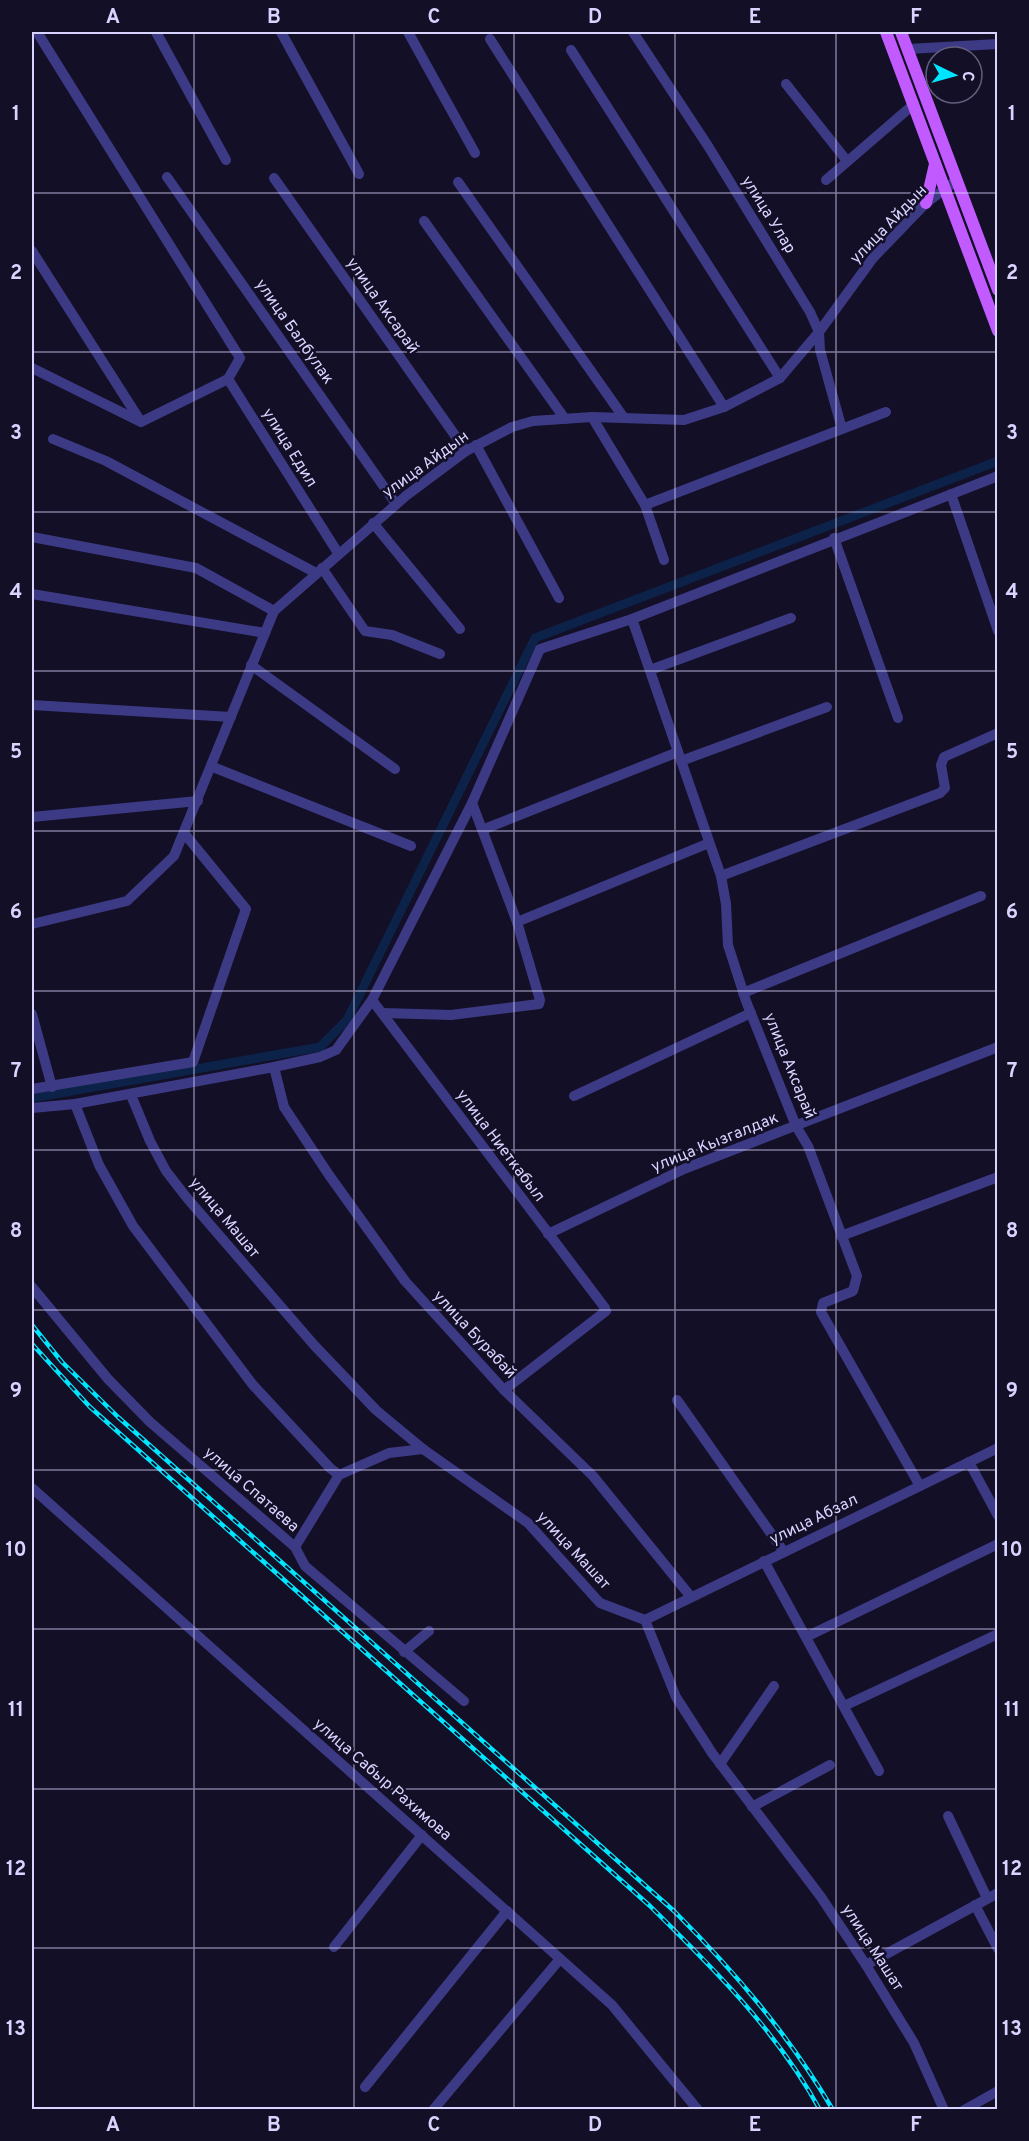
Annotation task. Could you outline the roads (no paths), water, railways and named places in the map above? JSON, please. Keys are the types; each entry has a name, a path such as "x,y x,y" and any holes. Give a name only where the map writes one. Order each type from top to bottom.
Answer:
{"main road":[{"path":"886,32 998,331"},
{"path":"901,32 998,290"},
{"path":"926,203 935,160"}],"street":[{"path":"37,32 240,358 228,379 141,422"},
{"path":"156,32 226,160"},
{"path":"281,32 359,174"},
{"path":"408,32 476,153"},
{"name":"улица Улар","path":"633,32 708,146 810,312 819,332 820,350 842,429"},
{"path":"490,39 724,407"},
{"path":"908,50 998,44"},
{"path":"571,50 780,378"},
{"path":"786,84 847,161"},
{"path":"826,180 914,104"},
{"name":"улица Балбулак","path":"167,177 396,504"},
{"name":"улица Аксарай","path":"274,178 466,452"},
{"name":"улица Айдын","path":"32,924 127,901 174,856 213,767 274,611 396,504 476,445 512,427 533,421 592,417 684,420 724,407 780,378 819,332 873,258 926,203 957,180"},
{"path":"458,182 624,418"},
{"path":"424,221 565,419"},
{"path":"32,251 141,422"},
{"path":"32,368 141,422"},
{"name":"улица Едил","path":"228,379 338,553"},
{"path":"645,505 886,412"},
{"path":"592,417 645,505 664,560"},
{"path":"53,439 106,461 319,570 364,631 392,635 440,654"},
{"path":"476,445 559,598"},
{"path":"32,1108 130,1095 320,1058 336,1050 372,1000 472,803 540,649 632,619 834,538 998,476"},
{"path":"951,494 998,631"},
{"path":"373,523 460,629"},
{"path":"32,537 196,568 274,611"},
{"path":"834,538 898,718"},
{"path":"32,594 265,633"},
{"path":"650,670 791,618"},
{"name":"улица Аксарай","path":"632,619 721,876 726,904 728,945 743,993 796,1126 808,1146 857,1276 853,1291 823,1303 821,1311 920,1486"},
{"path":"251,665 395,769"},
{"path":"32,705 231,717"},
{"path":"482,830 679,756 827,706"},
{"path":"721,876 940,793 945,788 941,765 944,757 998,733"},
{"path":"213,767 411,846"},
{"path":"32,817 198,801"},
{"path":"383,1014 451,1015 539,1004 540,1000 518,922 472,803"},
{"path":"32,1089 193,1062 246,909 184,833"},
{"path":"518,922 709,843"},
{"path":"743,993 981,896"},
{"name":"улица Ниеткабыл","path":"372,1000 605,1308 606,1311 504,1390"},
{"path":"574,1096 751,1013"},
{"path":"32,1014 52,1087"},
{"name":"улица Кызгалдак","path":"548,1234 684,1169 998,1047"},
{"name":"улица Бурабай","path":"274,1067 284,1107 329,1175 405,1281 504,1390 593,1476 691,1597"},
{"name":"улица Машат","path":"130,1095 155,1151 187,1198 314,1345 376,1410 423,1449 528,1523 600,1603 645,1620 676,1697 720,1764 821,1897 866,1965 914,2043 944,2109"},
{"path":"75,1104 99,1165 133,1226 252,1385 339,1475"},
{"path":"841,1236 998,1177"},
{"name":"улица Спатаева","path":"32,1287 108,1379 150,1422 295,1547 305,1566 464,1701"},
{"path":"677,1400 784,1551"},
{"name":"улица Абзал","path":"645,1620 998,1448"},
{"path":"295,1547 339,1475 389,1453 423,1449"},
{"path":"969,1462 998,1516"},
{"name":"улица Сабыр Рахимова","path":"32,1488 146,1593 612,2005 698,2109"},
{"path":"806,1637 998,1544"},
{"path":"764,1561 879,1771"},
{"path":"404,1652 429,1631"},
{"path":"844,1707 998,1634"},
{"path":"720,1764 774,1686"},
{"path":"752,1807 830,1765"},
{"path":"866,1965 992,1895 948,1816"},
{"path":"334,1947 422,1835"},
{"path":"975,1905 998,1949"},
{"path":"365,2087 507,1911"},
{"path":"433,2109 560,1959"},
{"path":"964,2109 998,2091"}],"waterway":[{"path":"32,1098 320,1047 347,1020 535,638 998,461"}],"railway":[{"path":"32,1325 62,1362 118,1417 674,1911 760,2005 798,2056 833,2110"},
{"path":"32,1344 90,1407 650,1906 720,1977 764,2027 803,2081 820,2110"}]}
